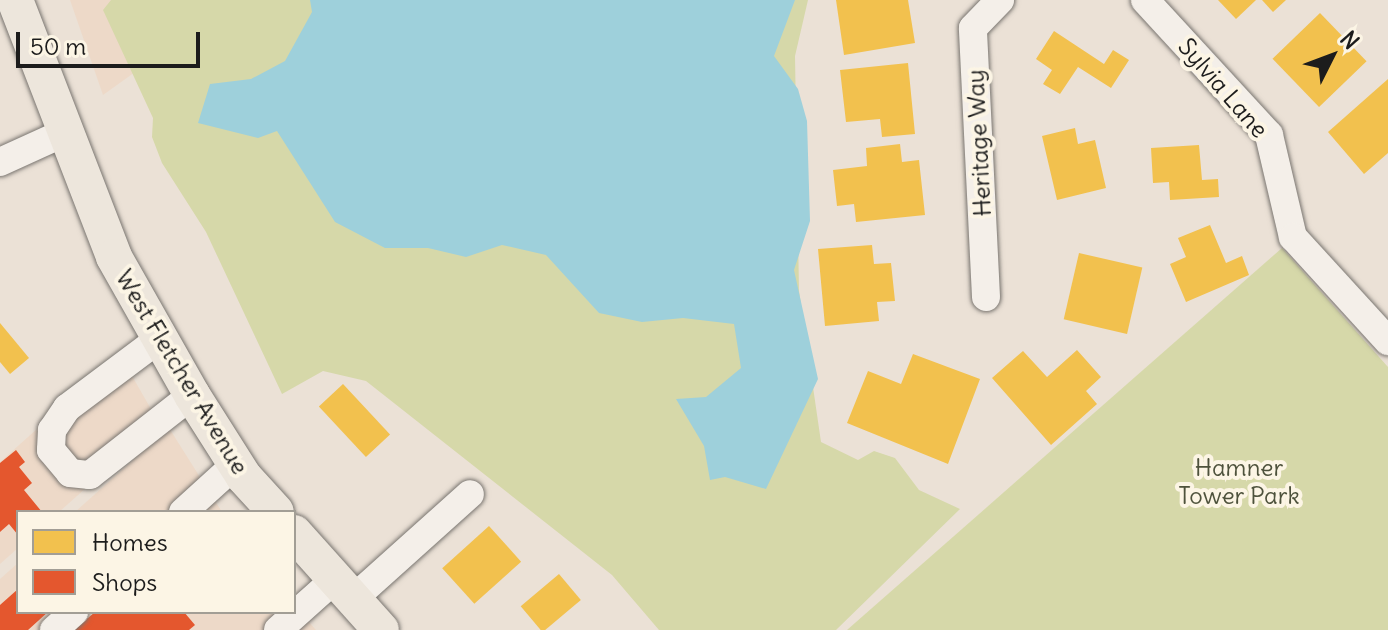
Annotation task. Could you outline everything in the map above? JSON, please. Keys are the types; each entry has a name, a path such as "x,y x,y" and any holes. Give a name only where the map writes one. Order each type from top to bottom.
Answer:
{"main road":[{"name":"West Fletcher Avenue","path":"15,0 114,257 192,395 236,464 274,510"},
{"path":"296,535 381,630"}],"street":[{"name":"Heritage Way","path":"986,297 973,28 1000,0"},
{"name":"Sylvia Lane","path":"1145,0 1269,135 1293,237 1388,341"},
{"path":"0,162 64,133"},
{"path":"159,339 67,408 52,430 51,450 70,473 90,475 192,395"},
{"path":"185,510 236,464"},
{"path":"278,630 344,589 470,494"},
{"path":"54,630 72,614"}],"shaded area":[{"path":"70,0 204,0 156,57 103,95"},
{"path":"120,355 159,423 61,510 16,510 16,550 0,564 0,462"},
{"path":"169,428 221,510 77,510"},
{"path":"16,565 16,614 296,614 296,607 316,630 0,630 0,579"}],"green space":[{"path":"111,0 808,0 795,56 799,291 821,442 858,460 874,451 895,458 919,490 960,509 836,630 659,630 612,575 366,381 323,371 282,394 206,232 162,163 152,137 153,118 103,10"},
{"name":"Hamner Tower Park","path":"1282,248 1388,367 1388,630 847,630"}],"water":[{"path":"310,0 795,0 774,56 798,89 807,121 810,221 794,270 818,379 766,489 725,477 710,480 704,446 676,399 706,397 741,368 734,324 683,318 642,322 599,313 546,255 502,245 466,257 428,248 385,248 335,222 277,131 258,138 198,123 210,84 251,79 285,61 312,12"}],"building: Homes":[{"path":"836,0 908,0 915,43 844,55"},
{"path":"1218,0 1256,0 1236,19"},
{"path":"1262,0 1286,0 1273,12"},
{"path":"1320,13 1367,61 1319,107 1273,59"},
{"path":"1054,31 1104,64 1113,50 1129,60 1111,88 1078,67 1060,94 1043,84 1052,70 1036,59"},
{"path":"908,63 915,134 882,137 880,119 846,122 840,70"},
{"path":"1388,79 1388,153 1364,174 1328,132"},
{"path":"1075,128 1078,144 1095,140 1106,188 1057,200 1042,136"},
{"path":"900,144 902,162 919,160 925,215 856,222 854,204 837,206 833,170 867,166 866,148"},
{"path":"1199,145 1202,180 1218,179 1219,197 1170,200 1169,182 1153,183 1151,148"},
{"path":"1210,225 1226,263 1242,256 1249,275 1186,302 1170,264 1186,257 1178,238"},
{"path":"872,245 874,264 891,263 895,301 877,302 879,321 825,326 818,249"},
{"path":"1079,253 1142,268 1127,334 1064,319"},
{"path":"0,323 29,358 10,374 0,362"},
{"path":"1077,350 1101,377 1086,391 1097,404 1051,445 992,378 1023,351 1047,377"},
{"path":"913,354 980,379 948,464 847,423 868,371 901,384"},
{"path":"343,384 390,434 366,457 319,407"},
{"path":"489,526 521,562 474,604 442,568"},
{"path":"559,574 581,600 545,630 541,630 521,606"}],"building: Shops":[{"path":"16,450 25,462 19,467 32,483 24,490 40,510 16,510 16,533 9,524 0,532 0,463"},
{"path":"16,591 16,614 46,614 28,630 0,630 0,605"},
{"path":"93,614 186,614 195,625 189,630 74,630"}]}
